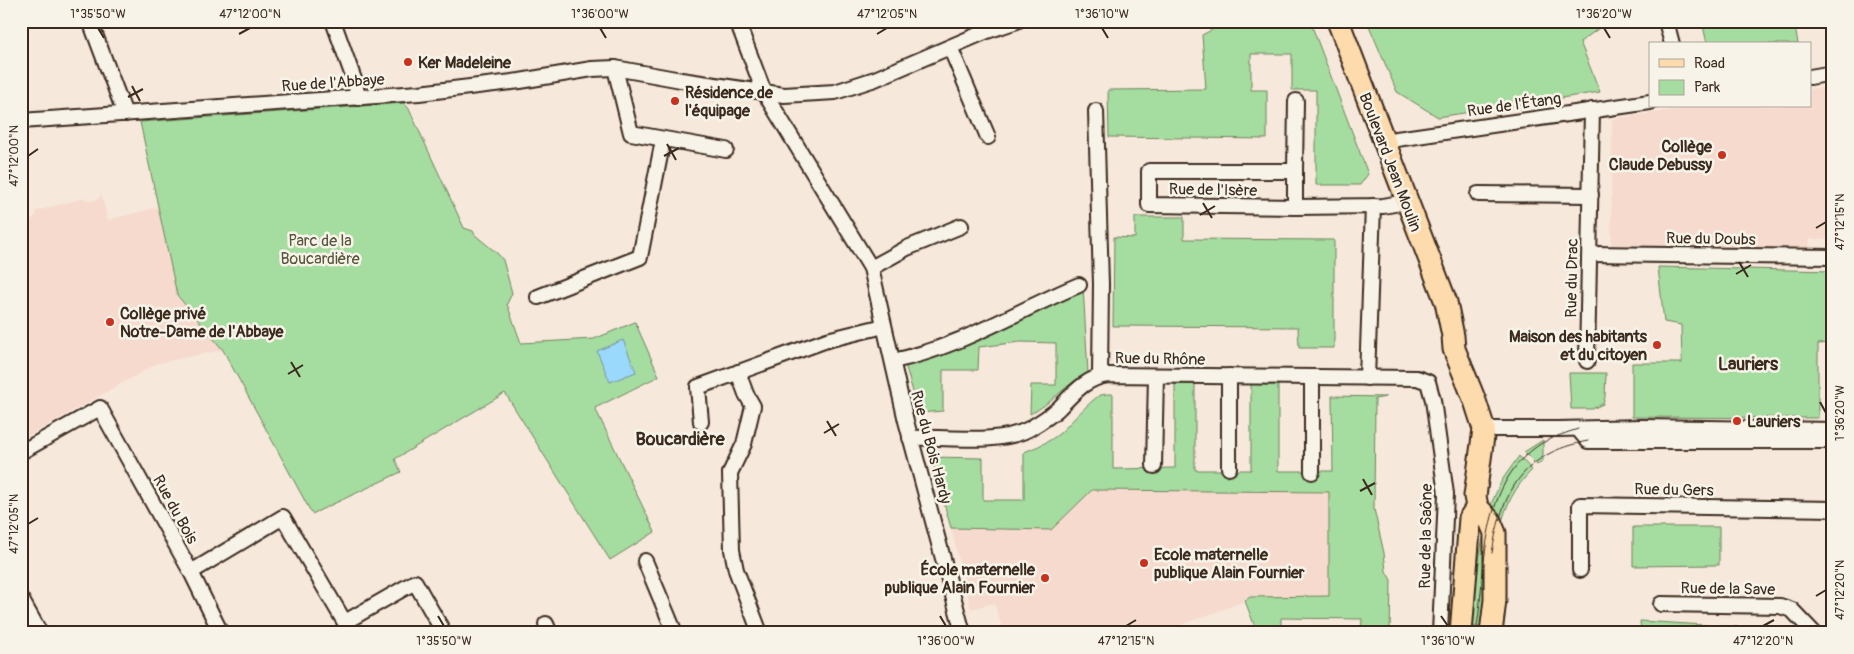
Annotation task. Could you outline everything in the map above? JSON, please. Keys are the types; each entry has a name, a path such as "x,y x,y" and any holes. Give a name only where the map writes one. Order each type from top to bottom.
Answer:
{"main road":[{"name":"Boulevard Jean Moulin","path":"1338,21 1446,302 1454,349 1475,401 1484,431"},
{"path":"1484,431 1475,496 1477,507 1490,521 1495,533 1496,600 1491,633"},
{"path":"1461,633 1470,518 1477,507"}],"street":[{"path":"90,21 125,114"},
{"path":"332,21 355,82 358,98"},
{"name":"Rue du Bois Hardy","path":"737,21 764,92 871,268 916,462 922,476 963,633"},
{"name":"Rue de l'Abbaye","path":"21,121 419,93 520,81 592,69 614,68 784,95 835,92 875,79 1017,21"},
{"path":"1666,21 1671,42"},
{"path":"950,47 988,137"},
{"path":"614,68 631,133 726,150"},
{"path":"1812,76 1833,73"},
{"path":"1294,207 1296,101"},
{"name":"Rue de l'Étang","path":"1383,141 1649,102"},
{"name":"Rue du Drac","path":"1587,361 1592,110"},
{"path":"1096,111 1101,284 1100,376"},
{"path":"538,297 640,257 663,140"},
{"name":"Rue de l'Isère","path":"1295,171 1149,171 1149,205 1294,207 1373,206 1406,202"},
{"path":"1478,194 1591,195"},
{"path":"1367,378 1373,206"},
{"path":"871,268 907,248 961,226"},
{"name":"Rue du Doubs","path":"1590,254 1833,257"},
{"path":"893,361 920,355 975,334 1050,297 1079,285"},
{"path":"701,422 698,387 827,340 884,326"},
{"path":"738,372 746,394 753,406 744,444 730,473 732,550 736,570 760,633"},
{"name":"Rue du Rhône","path":"910,438 998,437 1027,430 1049,416 1082,385 1100,376 1417,378 1428,382"},
{"path":"1154,466 1156,376"},
{"path":"1229,376 1229,468"},
{"path":"1312,378 1312,472"},
{"name":"Rue de la Saône","path":"1428,382 1433,400 1446,494 1440,633"},
{"name":"Rue du Bois","path":"21,452 100,408 190,572 216,631"},
{"path":"1484,431 1642,427 1833,430"},
{"path":"1578,429 1588,441 1833,441"},
{"name":"Rue du Gers","path":"1580,570 1580,505 1833,509"},
{"path":"190,572 284,517 348,628 415,582 444,633"},
{"path":"645,562 675,633"},
{"path":"21,599 40,633"},
{"name":"Rue de la Save","path":"1661,604 1780,606 1792,610 1814,633"}],"shaded area":[{"name":"Collège Claude Debussy","path":"1833,86 1833,239 1810,239 1809,249 1611,247 1612,119 1686,108 1812,108 1812,89"},
{"name":"Collège privé Notre-Dame de l'Abbaye","path":"101,194 108,220 158,207 177,295 223,350 158,363 21,440 21,221 34,218 36,211 84,198 89,201 98,199"},
{"name":"Ecole maternelle publique Alain Fournier","path":"1092,489 1329,492 1329,597 1250,597 1245,601 1160,633 1004,633 994,603 971,609 951,528 1051,530"}],"green space":[{"path":"1229,21 1310,21 1368,174 1360,185 1316,185 1316,90 1292,90 1292,54 1251,54 1251,90 1267,90 1267,139 1109,137 1108,90 1206,89 1202,35"},
{"path":"1367,21 1609,21 1580,42 1600,92 1438,117 1397,92"},
{"path":"1702,21 1794,21 1798,42 1707,42"},
{"name":"Parc de la Boucardière","path":"404,103 409,109 464,228 473,231 503,260 512,293 507,304 521,343 594,339 635,322 659,376 595,408 655,532 610,560 505,393 395,459 401,472 312,514 223,350 177,295 140,122"},
{"path":"1135,217 1184,217 1184,239 1334,240 1334,348 1299,348 1298,327 1113,326 1114,237 1135,238"},
{"path":"1658,267 1833,271 1833,343 1818,344 1818,418 1632,417 1632,363 1682,363 1681,325 1664,322"},
{"path":"1083,286 1088,373 1072,382 1046,404 1030,414 1031,385 1056,385 1056,343 1020,342 979,347 978,370 943,370 943,411 919,413 905,364"},
{"path":"1569,373 1606,373 1603,404 1592,409 1571,409"},
{"path":"1175,384 1195,384 1195,470 1251,470 1251,384 1278,385 1278,471 1333,471 1332,396 1386,397 1375,399 1374,509 1386,571 1391,580 1390,633 1361,633 1362,619 1281,618 1281,627 1255,627 1245,601 1250,597 1329,596 1329,492 1092,490 1051,530 951,528 931,457 983,458 983,500 1024,500 1024,452 1056,436 1092,401 1102,395 1113,394 1113,469 1175,468"},
{"path":"1543,440 1543,461 1537,465 1524,452"},
{"path":"1519,456 1532,470 1512,497 1500,530 1490,506 1502,480"},
{"path":"1485,526 1490,629 1471,626"},
{"path":"1633,527 1719,527 1719,565 1633,566"},
{"path":"1640,621 1738,627 1738,633 1641,633"}],"water":[{"path":"623,340 636,372 610,382 597,351"}],"tram line":[{"path":"1476,633 1489,529 1496,504 1506,480 1521,460 1542,443 1578,429"},
{"path":"1492,553 1502,511 1509,494 1519,479 1531,466 1547,455 1565,447 1588,441"}],"place":[{"name":"Ker Madeleine","path":"408,62"},
{"name":"Résidence de l'équipage","path":"675,101"},
{"name":"Collège Claude Debussy","path":"1722,155"},
{"name":"Collège privé Notre-Dame de l'Abbaye","path":"110,322"},
{"name":"Maison des habitants et du citoyen","path":"1657,345"},
{"name":"Lauriers","path":"1737,421"},
{"name":"Ecole maternelle publique Alain Fournier","path":"1144,563"},
{"name":"École maternelle publique Alain Fournier","path":"1045,578"}],"district":[{"name":"Lauriers","path":"1748,364"},
{"name":"Boucardière","path":"680,439"}]}
